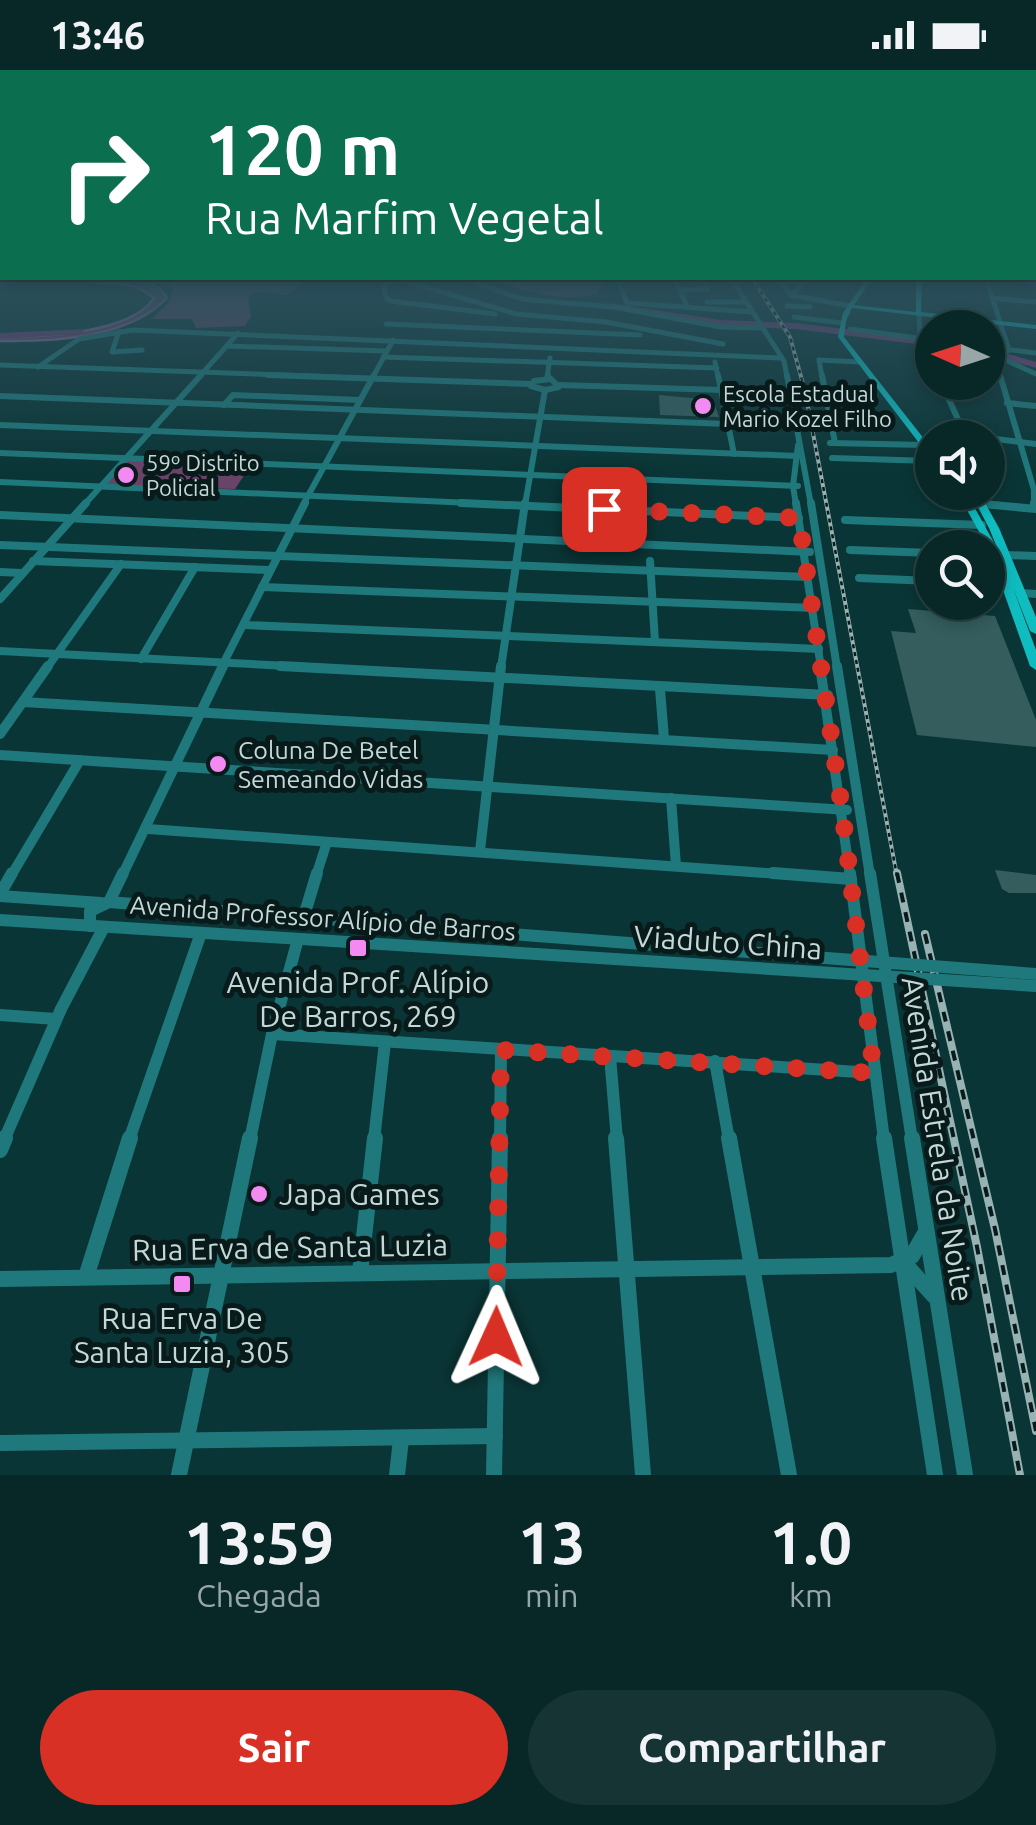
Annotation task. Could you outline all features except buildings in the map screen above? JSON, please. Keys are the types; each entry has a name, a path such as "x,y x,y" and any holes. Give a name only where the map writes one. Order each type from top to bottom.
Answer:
{"main road":[{"path":"850,341 860,362 915,425"},
{"path":"853,341 915,423"},
{"path":"976,510 984,530"},
{"path":"1005,569 1021,594 1036,631"},
{"path":"1005,581 1036,666"}],"street":[{"path":"38,367 79,341"},
{"path":"116,341 112,352 142,350"},
{"path":"0,599 233,341"},
{"path":"99,927 88,916 109,903 275,557 393,341"},
{"path":"406,341 782,358"},
{"path":"547,379 553,341"},
{"path":"703,341 723,344"},
{"path":"721,341 730,355"},
{"path":"770,341 782,358"},
{"path":"228,346 717,368"},
{"path":"1005,353 1036,353"},
{"path":"1005,354 1036,374"},
{"path":"714,355 734,454"},
{"name":"Avenida Estrela da Noite","path":"782,358 799,439 799,518 810,552 808,577 819,608 818,649 874,1073 935,1475"},
{"path":"860,362 819,360 832,443 915,440"},
{"path":"0,365 531,384 547,379 560,385"},
{"path":"1005,378 1007,403 1035,491 1035,509 1005,504"},
{"path":"531,384 545,390 560,385 722,390"},
{"path":"480,852 509,597 545,390"},
{"path":"0,396 224,405 358,405 727,424"},
{"path":"1007,403 1036,406"},
{"path":"0,425 799,456"},
{"path":"1005,441 1036,444"},
{"path":"0,453 799,486"},
{"path":"832,458 915,458"},
{"path":"0,482 799,518"},
{"name":"Avenida Estrela da Noite","path":"799,486 819,608 840,696 965,1475"},
{"path":"0,515 810,552"},
{"path":"845,520 982,525"},
{"path":"0,545 514,566 650,566 808,577"},
{"path":"850,550 915,553"},
{"path":"1005,556 1036,556"},
{"path":"32,561 268,573"},
{"path":"0,734 121,564"},
{"path":"650,566 655,642"},
{"path":"141,659 194,570"},
{"path":"0,572 22,573"},
{"path":"859,578 915,580"},
{"path":"262,587 819,608"},
{"path":"1021,594 1036,594"},
{"path":"245,624 818,649"},
{"path":"0,651 840,696"},
{"path":"660,689 664,739"},
{"path":"23,702 833,750"},
{"path":"0,755 858,810"},
{"path":"0,895 80,760"},
{"path":"670,798 676,866"},
{"path":"148,828 850,878"},
{"path":"304,916 328,842"},
{"name":"Avenida Professor Alípio de Barros","path":"0,895 538,936"},
{"path":"1,1146 99,927 119,914 109,903"},
{"name":"Avenida Professor Alípio de Barros","path":"0,920 536,954"},
{"path":"86,1278 160,1042 200,933"},
{"name":"Viaduto China","path":"538,936 1036,974"},
{"path":"179,1475 272,1034 298,939"},
{"name":"Viaduto China","path":"536,954 1036,986"},
{"path":"0,1015 56,1018"},
{"path":"272,1034 874,1073"},
{"path":"360,1273 385,1042"},
{"path":"494,1475 501,1050"},
{"path":"610,1056 643,1475"},
{"path":"715,1061 789,1475"},
{"path":"924,1234 918,1250 904,1264 935,1298"},
{"name":"Rua Erva de Santa Luzia","path":"0,1279 904,1264"},
{"path":"0,1443 495,1436"},
{"path":"397,1475 402,1439"}],"shaded area":[{"path":"126,459 251,465 235,489 101,486"}],"waterway":[{"path":"1005,356 1036,365"}],"railway":[{"path":"791,341 805,391 897,876"},
{"path":"897,873 977,1247 1020,1475"},
{"path":"925,934 995,1229 1036,1431"}],"place":[{"name":"Escola Estadual Mario Kozel Filho","path":"703,406"},
{"name":"59º Distrito Policial","path":"126,475"},
{"name":"Coluna De Betel Semeando Vidas","path":"218,764"},
{"name":"Avenida Prof. Alípio De Barros, 269","path":"358,948"},
{"name":"Japa Games","path":"259,1194"},
{"name":"Rua Erva De Santa Luzia, 305","path":"182,1284"}],"route":[{"path":"496,1337 501,1050 874,1073 842,809 799,518 604,509"}]}
